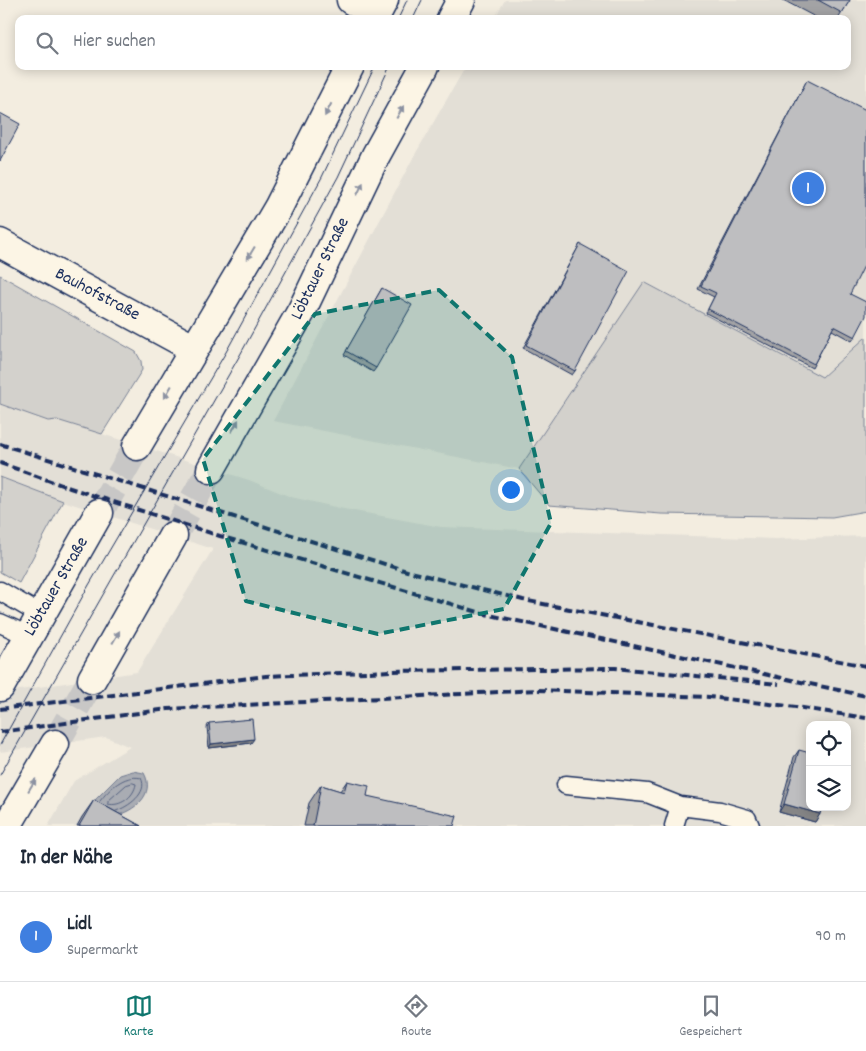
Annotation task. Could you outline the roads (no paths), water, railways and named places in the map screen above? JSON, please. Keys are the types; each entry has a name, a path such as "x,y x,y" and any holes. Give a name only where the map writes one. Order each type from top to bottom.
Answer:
{"main road":[{"path":"350,0 378,11"},
{"path":"452,15 461,0"},
{"path":"138,446 193,348 278,208 348,70"},
{"name":"Löbtauer Straße","path":"211,468 302,310 376,155 423,70"},
{"name":"Bauhofstraße","path":"0,243 193,348"},
{"name":"Löbtauer Straße","path":"0,687 99,513"},
{"path":"92,679 173,536"},
{"path":"7,826 55,744"}],"lane":[{"path":"0,591 35,626"},
{"path":"0,623 35,626"},
{"path":"566,785 647,793 680,806 720,811 747,819 750,826"},
{"path":"674,826 680,806"}],"water":[{"path":"133,771 144,773 147,781 145,795 136,806 115,816 94,801 120,775"}],"tunnel":[{"path":"99,513 137,446"},
{"path":"173,536 211,469"},
{"path":"55,744 92,679"}],"tram line":[{"path":"400,15 407,0"},
{"path":"415,15 422,0"},
{"path":"0,745 89,585 226,352 322,177 373,70"},
{"path":"0,775 240,355 338,177 388,70"}],"railway":[{"path":"0,444 407,571 523,600 866,666"},
{"path":"0,463 70,488 220,536 485,614 866,696"},
{"path":"0,709 266,676 392,671 615,668 779,684"},
{"path":"0,732 168,709 538,690 709,697 796,707 866,718"}],"place":[{"name":"Lidl","path":"808,188"}]}
